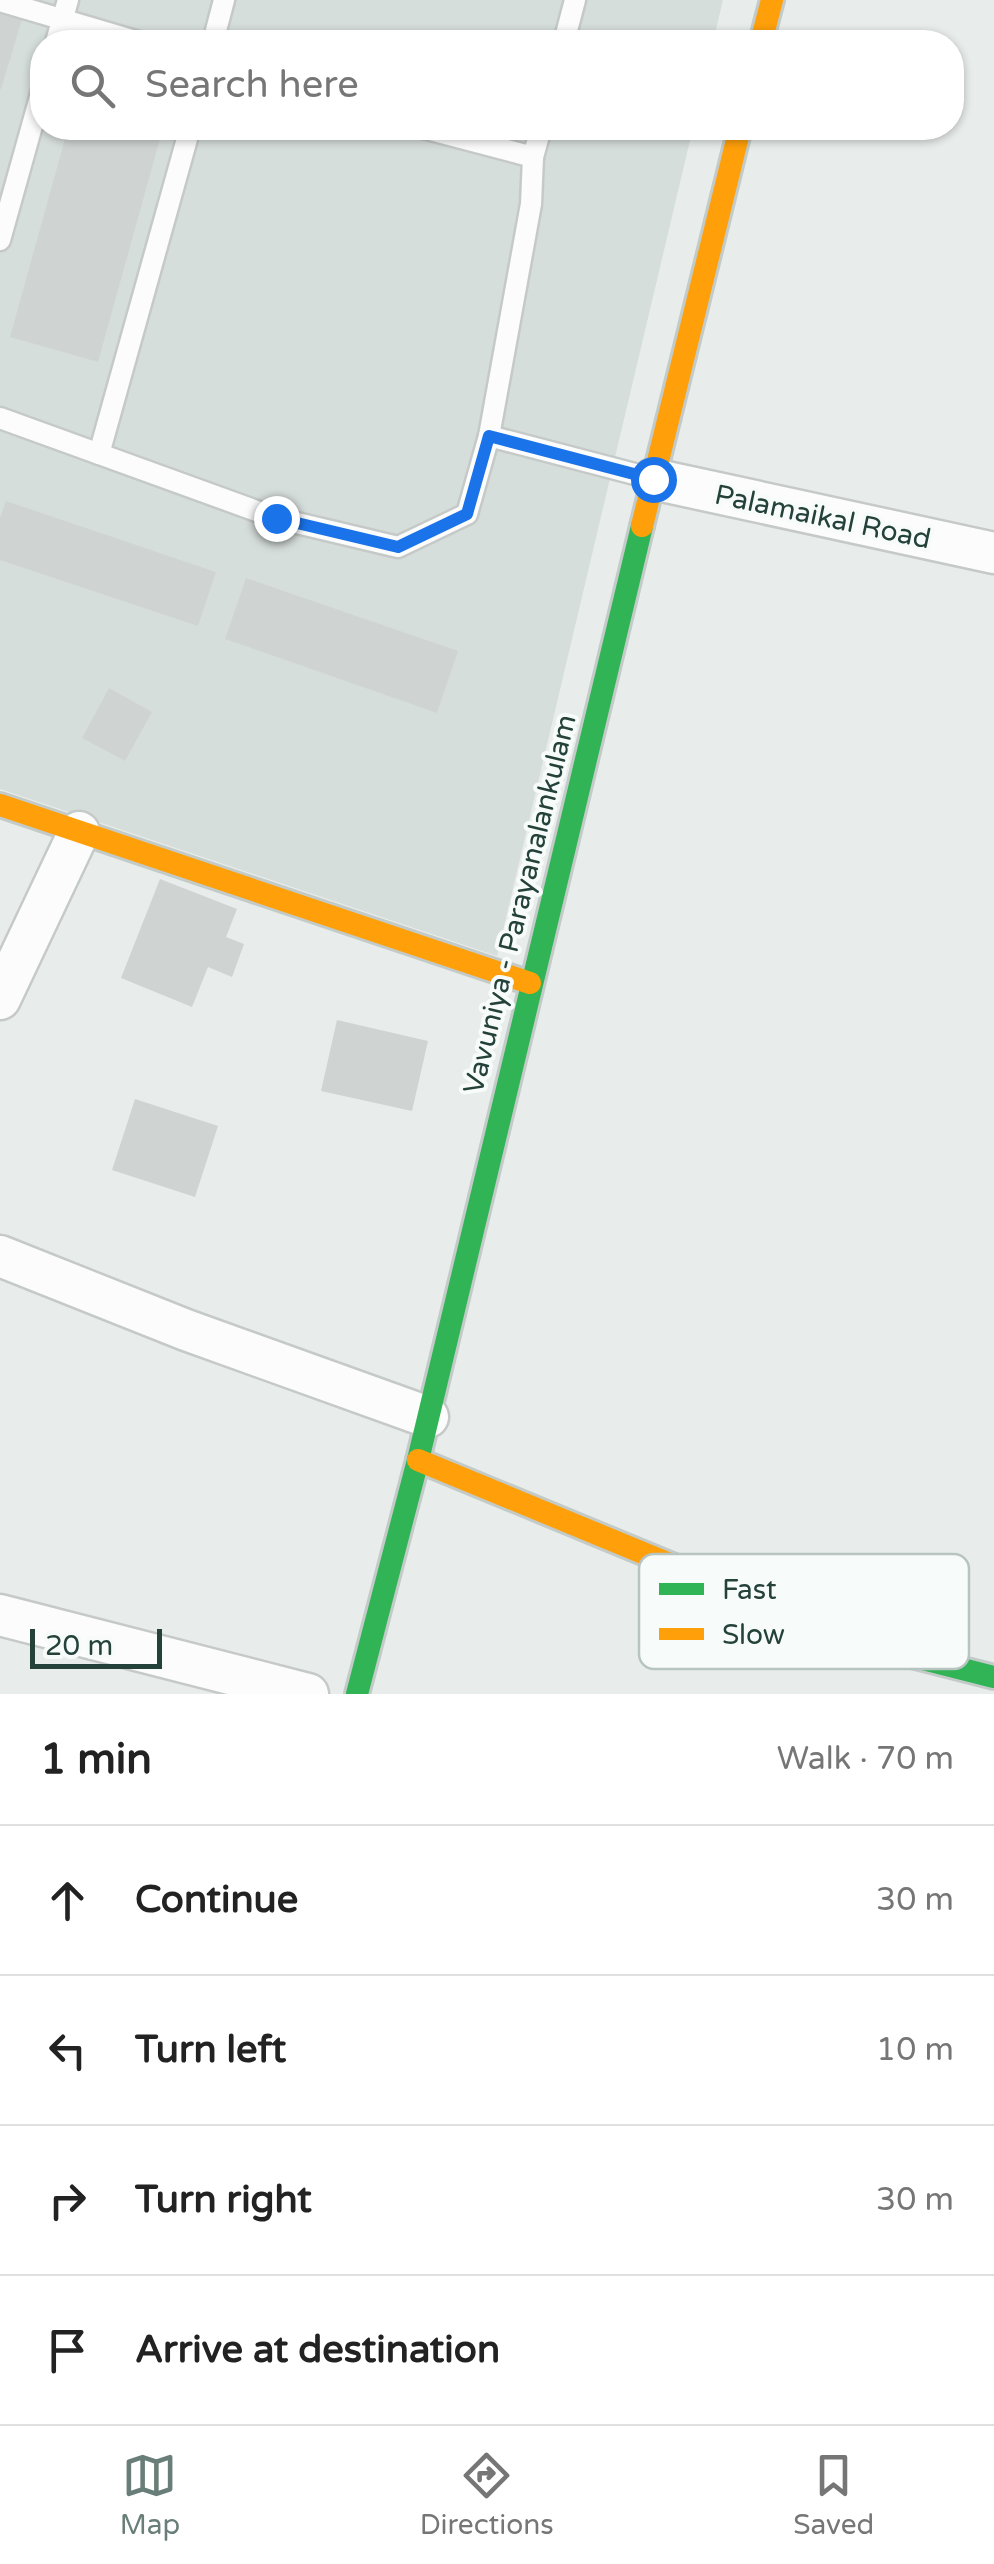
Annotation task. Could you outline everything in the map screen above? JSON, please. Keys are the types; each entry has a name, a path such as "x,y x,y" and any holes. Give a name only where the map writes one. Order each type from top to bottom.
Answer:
{"main road":[{"path":"764,30 772,0"},
{"name":"Vavuniya - Parayanalankulam","path":"358,1694 737,140"},
{"path":"0,806 530,983"},
{"path":"418,1460 646,1554"},
{"path":"966,1669 994,1676"}],"street":[{"name":"Palamaikal Road","path":"653,479 994,552"},
{"path":"0,999 79,832"},
{"path":"0,1256 186,1330 428,1416"},
{"path":"0,1614 308,1694"}],"lane":[{"path":"216,30 224,0"},
{"path":"567,30 575,0"},
{"path":"0,1 65,10 111,30"},
{"path":"0,240 30,133"},
{"path":"99,454 187,140"},
{"path":"467,140 534,158"},
{"path":"0,418 276,518 398,547 467,514 489,436 532,204 539,140"},
{"path":"489,436 653,479"}],"shaded area":[{"path":"0,0 723,0 716,30 30,30 30,140 690,140 497,956 0,789"}],"building":[{"path":"0,9 23,16 1,89 0,89"},
{"path":"65,140 160,140 98,362 10,337"},
{"path":"6,501 216,572 198,626 0,560 0,518"},
{"path":"246,578 458,651 437,713 225,639"},
{"path":"109,688 152,712 125,761 82,738"},
{"path":"160,879 237,909 226,937 244,944 232,977 208,967 192,1007 121,978"},
{"path":"337,1020 428,1041 412,1111 321,1091"},
{"path":"135,1099 218,1126 195,1197 112,1170"}],"traffic: fast":[{"path":"357,1694 418,1460 642,526"},
{"path":"962,1669 994,1677"}],"traffic: slow":[{"path":"764,30 772,0"},
{"path":"642,526 737,140"},
{"path":"0,805 530,983"},
{"path":"418,1460 645,1554"}],"route":[{"path":"276,518 398,547 467,514 489,436 653,479"}]}
